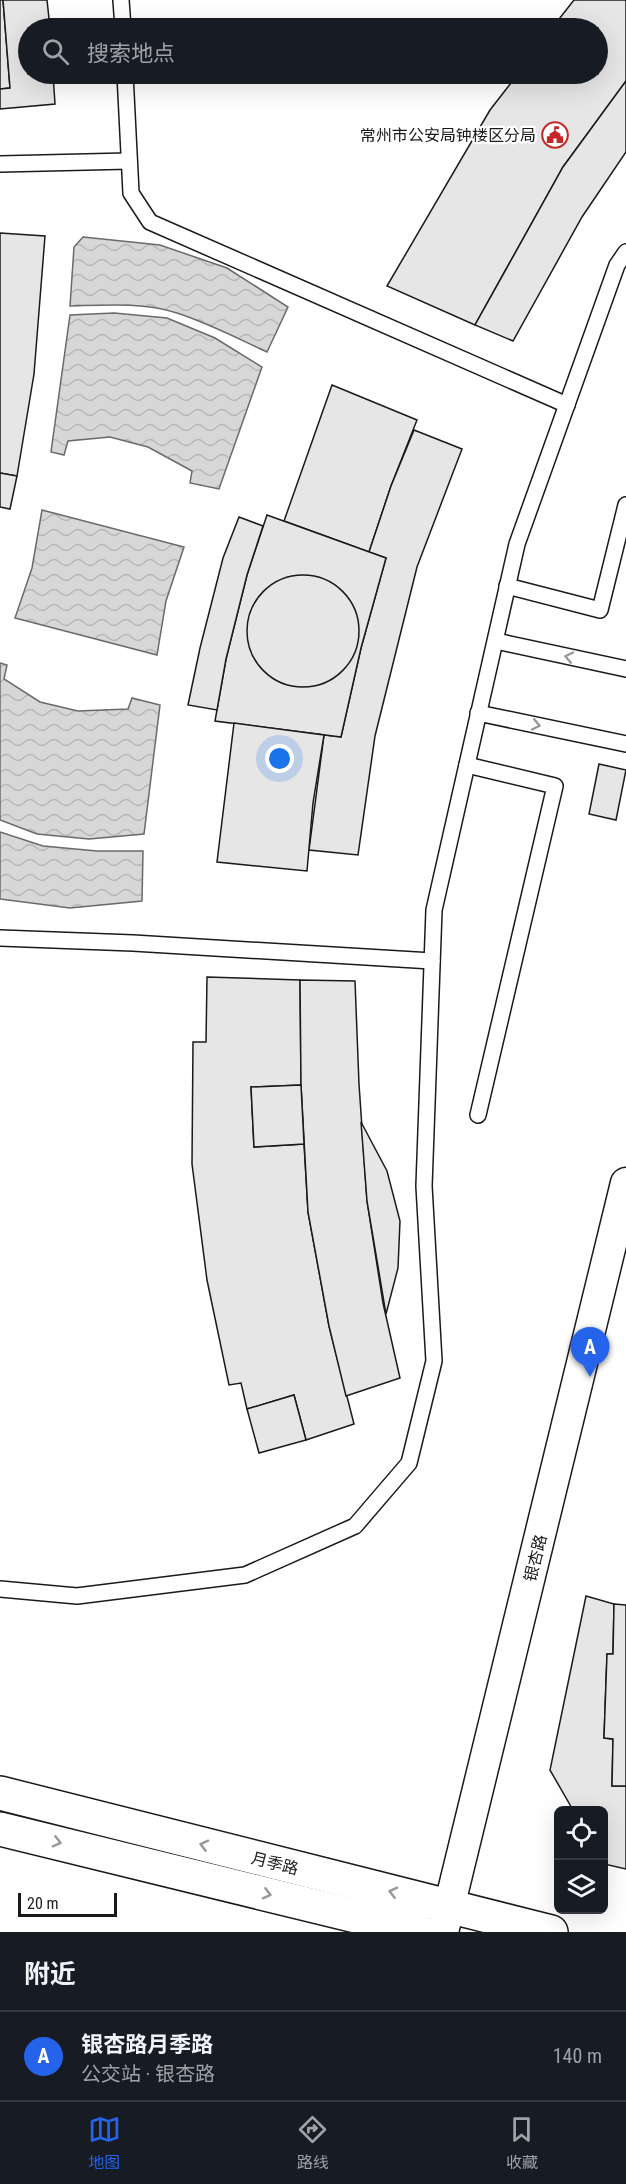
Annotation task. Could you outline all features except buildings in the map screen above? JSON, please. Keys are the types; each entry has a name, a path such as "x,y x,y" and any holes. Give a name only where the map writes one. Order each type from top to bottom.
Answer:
{"street":[{"name":"银杏路","path":"446,1919 626,1183"},
{"name":"月季路","path":"0,1793 446,1919 551,1932"},
{"name":"月季路","path":"0,1828 421,1932"}],"lane":[{"path":"122,0 123,18"},
{"path":"125,84 131,193 150,222 567,405"},
{"path":"0,164 129,161"},
{"path":"0,1589 77,1596 245,1575 355,1526 409,1463 434,1361 424,1186 434,910 517,544 617,265 626,252"},
{"path":"507,586 600,610 626,505"},
{"path":"495,640 626,669"},
{"path":"478,713 626,744"},
{"path":"467,765 555,786 478,1115"},
{"path":"0,938 133,943 432,961"}],"water":[{"path":"83,237 160,245 227,268 288,307 267,352 200,321 177,313 151,307 124,305 70,306 74,247"},
{"path":"114,313 167,318 215,338 262,367 219,489 190,483 192,471 148,447 110,437 68,441 64,455 51,452 70,315"},
{"path":"42,510 184,547 166,601 157,655 15,618 32,568"},
{"path":"0,663 7,665 4,679 40,702 78,711 128,709 132,698 160,705 144,834 89,839 37,834 0,820"},
{"path":"0,832 43,846 97,851 143,851 142,901 70,908 0,899"}],"place":[{"name":"常州市公安局钟楼区分局","path":"555,135"},
{"name":"银杏路月季路","path":"590,1377"}]}
